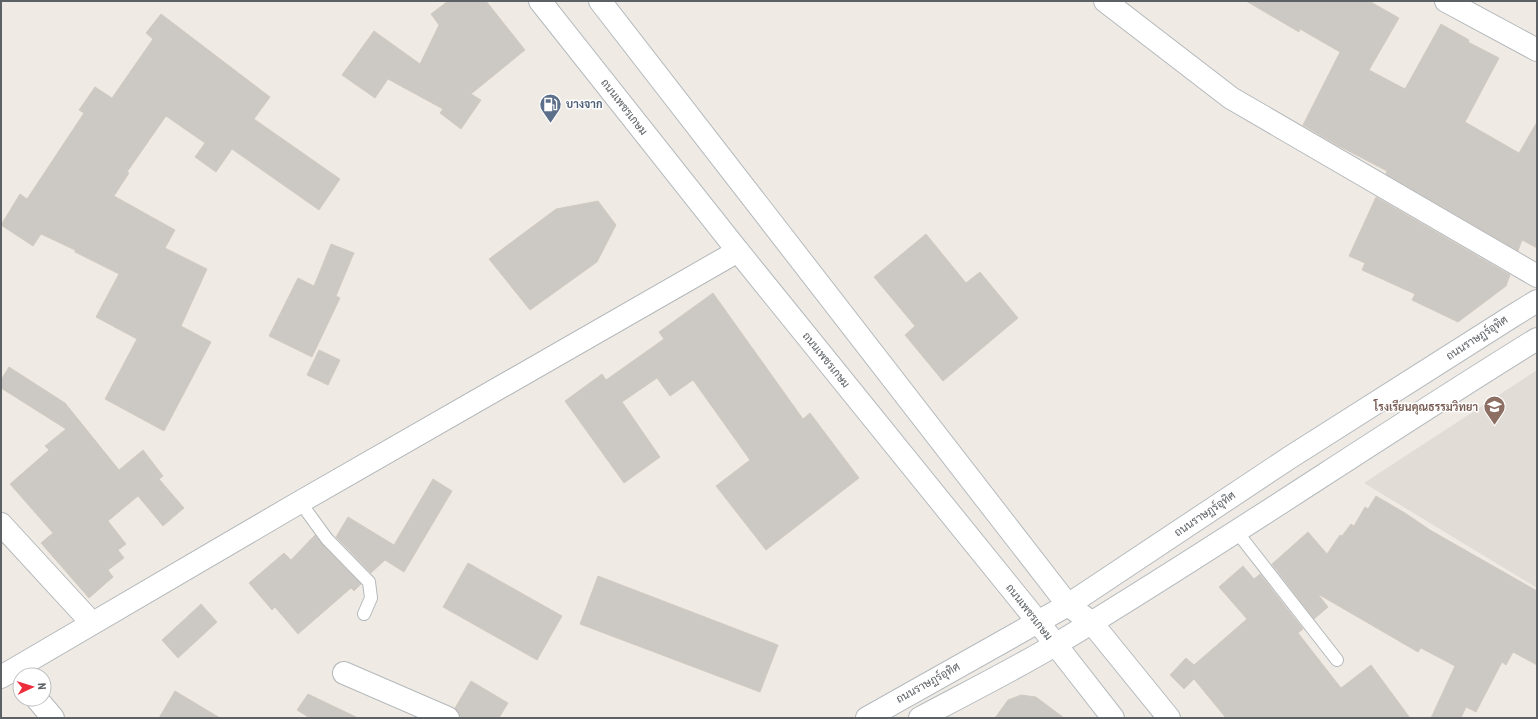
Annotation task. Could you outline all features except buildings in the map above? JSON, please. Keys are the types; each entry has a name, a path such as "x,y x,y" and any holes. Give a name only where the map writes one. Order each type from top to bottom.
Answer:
{"street":[{"name":"ถนนเพชรเกษม","path":"540,1 738,251 1038,622 1113,718"},
{"path":"600,1 1068,605 1091,622 1169,718"},
{"path":"1105,1 1231,98 1537,276"},
{"path":"1446,1 1537,50"},
{"path":"11,675 92,623 738,251"},
{"name":"ถนนราษฏร์อุทิศ","path":"867,718 1068,605 1290,458 1511,317 1537,302"},
{"path":"920,718 1055,645 1237,532 1460,387 1537,339"},
{"path":"1,524 92,623"},
{"path":"344,673 448,718"},
{"path":"44,707 53,718"}],"lane":[{"path":"300,502 327,539 369,582 372,598 364,614"},
{"path":"1237,532 1337,660"}],"shaded area":[{"name":"โรงเรียนคุณธรรมวิทยา","path":"1537,370 1537,588 1364,483"}],"place":[{"name":"บางจาก","path":"551,124"},
{"name":"โรงเรียนคุณธรรมวิทยา","path":"1494,426"}]}
